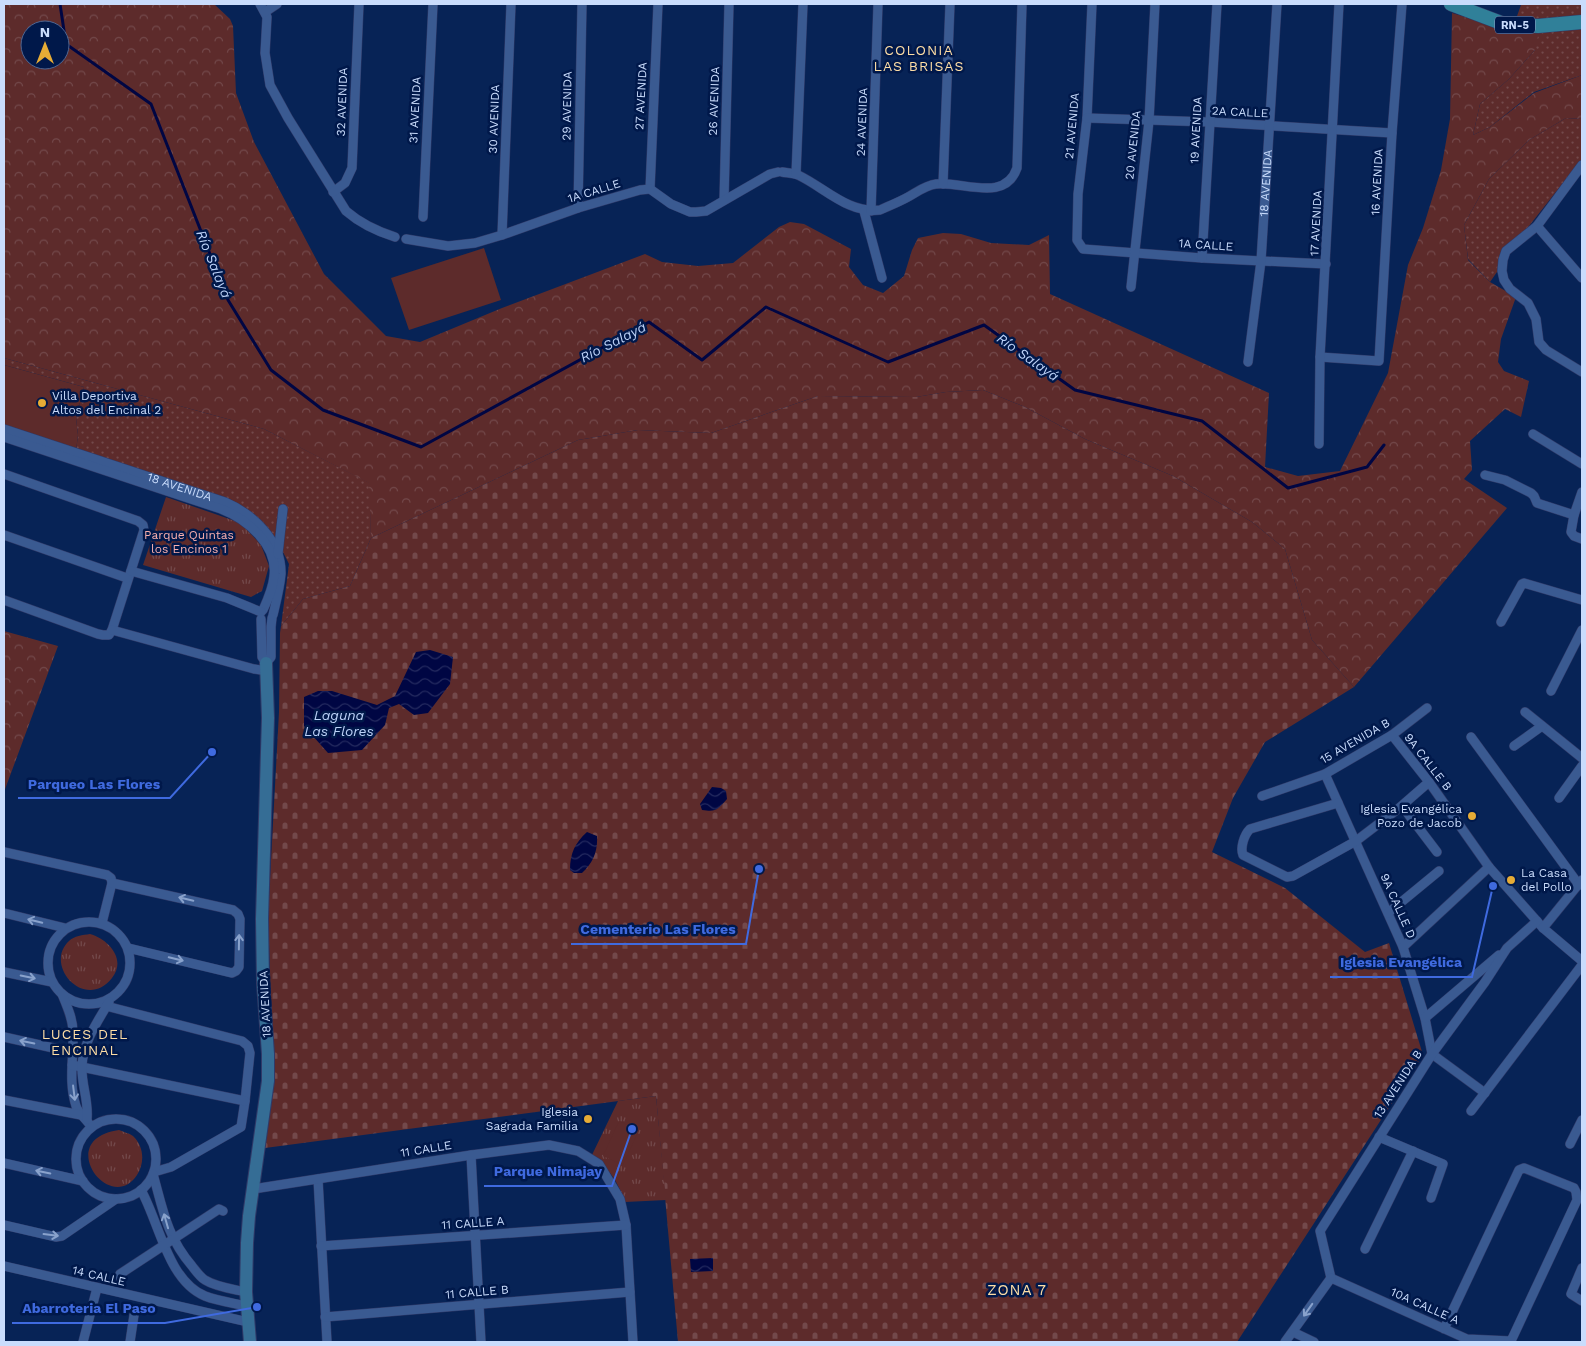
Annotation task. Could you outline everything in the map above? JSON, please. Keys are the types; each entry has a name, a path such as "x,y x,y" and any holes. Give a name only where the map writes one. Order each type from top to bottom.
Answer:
{"main road":[{"name":"RN-5","path":"1451,4 1504,24 1538,26 1582,22"}],"street":[{"path":"260,4 265,12 267,22 265,53 270,85 288,118 346,211 358,221 376,231 395,236"},
{"path":"265,12 277,4"},
{"name":"32 AVENIDA","path":"333,192 345,183 352,168 359,4"},
{"name":"31 AVENIDA","path":"423,217 433,4"},
{"name":"30 AVENIDA","path":"502,235 510,4"},
{"name":"29 AVENIDA","path":"578,208 582,4"},
{"name":"27 AVENIDA","path":"650,189 658,4"},
{"name":"26 AVENIDA","path":"724,200 729,4"},
{"path":"796,174 803,4"},
{"name":"24 AVENIDA","path":"878,4 868,211 882,278"},
{"path":"943,184 950,4"},
{"path":"650,189 672,204 690,212 706,211 770,174 780,172 796,174 833,197 868,211 880,210 926,186 943,184 992,189 999,187 1014,176 1017,168 1022,4"},
{"name":"21 AVENIDA","path":"1084,249 1077,240 1078,194 1087,118 1092,4"},
{"name":"20 AVENIDA","path":"1131,288 1149,121 1154,4"},
{"name":"19 AVENIDA","path":"1202,258 1217,4"},
{"name":"18 AVENIDA","path":"1248,362 1260,261 1277,4"},
{"name":"17 AVENIDA","path":"1319,444 1320,358 1339,4"},
{"name":"16 AVENIDA","path":"1320,358 1379,361 1392,133 1402,4"},
{"name":"2A CALLE","path":"1087,118 1209,122 1392,133"},
{"path":"1582,165 1537,226 1506,251 1502,271 1504,280 1510,289 1528,303 1536,319 1539,342 1546,350 1582,372"},
{"name":"1A CALLE","path":"406,240 448,246 474,242 502,235 578,208 640,190 650,189"},
{"path":"1537,226 1582,278"},
{"name":"1A CALLE","path":"1084,249 1202,258 1326,264"},
{"name":"18 AVENIDA","path":"4,429 234,506 244,512 266,532 278,554 280,564 281,575 271,627 271,657 266,667"},
{"path":"1533,434 1582,464"},
{"name":"18 AVENIDA","path":"4,437 221,509 241,519 260,536 274,565 274,576 270,593 262,614 262,656 266,667 268,718 262,918 263,983 268,1072 249,1216 246,1306 250,1342"},
{"path":"4,474 138,521 143,525 144,530 112,630 109,634 104,636 4,600"},
{"path":"1485,476 1505,480 1531,493 1537,503 1574,515"},
{"path":"1582,492 1574,515 1571,532 1572,535 1582,539"},
{"path":"278,554 284,509"},
{"path":"4,534 129,574 227,598 262,614 270,610 273,617"},
{"path":"1501,622 1524,583 1582,600"},
{"path":"112,630 254,669 266,667"},
{"path":"1551,691 1582,630"},
{"name":"15 AVENIDA B","path":"1262,796 1325,774 1392,735 1427,708"},
{"path":"1525,712 1582,758"},
{"path":"1514,746 1542,726"},
{"name":"9A CALLE B","path":"1392,735 1429,782 1489,867 1540,925 1582,961"},
{"path":"1471,737 1581,883"},
{"path":"1559,798 1582,766"},
{"name":"9A CALLE D","path":"1325,774 1403,947 1424,1018 1432,1054"},
{"path":"1338,803 1250,830 1247,832 1241,851 1243,855 1287,876 1293,876 1356,842 1429,782"},
{"path":"1402,806 1437,852"},
{"path":"4,852 107,875 112,883 233,910 240,919 239,967 232,973 128,948"},
{"path":"1403,947 1489,867"},
{"path":"1388,913 1439,871"},
{"path":"102,923 112,883"},
{"name":"13 AVENIDA B","path":"1331,1278 1320,1232 1379,1137 1432,1054 1485,982 1506,948 1540,925 1581,883"},
{"path":"4,913 65,928"},
{"path":"4,1100 86,1121 115,1119 128,1121 139,1127 148,1136 154,1147 156,1159 153,1173 141,1190 128,1197 116,1198 103,1196 91,1190 82,1181 76,1162 76,1152 84,1134 86,1121 76,1109 73,1095 77,1065 73,1052 73,1030 70,1013 62,994 52,982 48,968 48,953 55,939 65,928 89,921 102,923 113,928 122,937 131,959 130,971 120,992 108,1003 98,1019 84,1054 77,1065"},
{"path":"1424,1018 1506,948"},
{"path":"1471,1111 1582,966"},
{"path":"4,972 52,982"},
{"path":"62,994 73,1001 85,1004 108,1003 242,1041 248,1046 250,1053 241,1127 171,1167 153,1173"},
{"path":"4,1037 84,1054"},
{"path":"1432,1054 1485,1093"},
{"path":"77,1065 245,1101"},
{"path":"1570,1144 1582,1120"},
{"path":"1379,1137 1443,1164 1432,1198"},
{"name":"11 CALLE","path":"253,1189 471,1155 549,1145 578,1151 599,1164 620,1199 626,1225"},
{"path":"1365,1250 1413,1152"},
{"path":"471,1155 481,1342"},
{"path":"4,1163 82,1181"},
{"name":"10A CALLE A","path":"1331,1278 1467,1340 1509,1342 1512,1340 1577,1200 1574,1188 1524,1168 1519,1170 1444,1329"},
{"path":"153,1173 173,1239 201,1277 211,1283 246,1292"},
{"path":"318,1179 327,1342"},
{"path":"141,1190 163,1245 184,1281 193,1289 206,1296 246,1306"},
{"path":"4,1225 56,1237 62,1236 116,1198"},
{"path":"121,1278 120,1274 163,1245 219,1209 223,1211"},
{"path":"626,1225 633,1342"},
{"name":"11 CALLE A","path":"321,1246 626,1225"},
{"name":"14 CALLE","path":"4,1266 248,1322"},
{"path":"1582,1272 1571,1294 1582,1300"},
{"path":"1285,1342 1331,1278"},
{"path":"206,1296 211,1283"},
{"path":"83,1342 97,1288"},
{"name":"11 CALLE B","path":"325,1317 630,1292"},
{"path":"130,1342 134,1315"},
{"path":"1293,1332 1314,1342"}],"green space":[{"path":"4,4 214,4 230,19 233,26 236,93 254,142 324,274 386,336 420,342 502,308 645,254 662,262 698,266 733,263 779,227 790,222 804,224 851,249 849,267 863,285 883,293 904,276 918,238 943,233 961,234 991,243 1029,245 1049,235 1050,294 1269,393 1265,467 1298,476 1340,471 1388,373 1408,265 1423,228 1441,170 1450,119 1452,13 1512,30 1539,31 1535,50 1509,79 1480,104 1473,135 1490,127 1534,93 1582,75 1582,119 1566,118 1529,140 1489,179 1464,225 1468,260 1490,282 1516,297 1501,339 1498,362 1504,371 1529,381 1521,417 1505,409 1470,441 1472,470 1464,479 1507,508 1354,687 1312,640 1285,549 1252,522 1173,476 1085,439 1025,407 983,390 946,392 916,397 818,396 711,433 638,430 578,440 371,538 369,483 264,429 4,358"},
{"path":"1582,4 1582,75 1534,92 1490,127 1473,135 1480,104 1509,79 1535,50 1512,30 1521,5"},
{"path":"1566,118 1582,119 1582,159 1529,226 1490,282 1468,259 1464,225 1489,179 1529,140"},
{"path":"484,248 501,300 409,330 391,278"},
{"path":"4,358 264,429 370,483 371,538 350,586 303,599 281,626 289,564 277,540 256,518 76,451 78,435 76,418 84,387 4,365"},
{"name":"Villa Deportiva Altos del Encinal 2","path":"4,365 84,387 76,418 78,435 76,451 4,426"},
{"path":"983,390 1025,407 1085,439 1173,476 1252,522 1285,549 1312,640 1354,687 1265,742 1233,798 1212,852 1285,888 1365,952 1389,943 1423,1055 1237,1342 678,1342 656,1096 265,1148 274,1081 268,916 279,712 280,633 281,626 303,599 350,586 371,538 578,440 638,430 711,433 818,396 916,397 946,392"},
{"name":"Parque Quintas los Encinos 1","path":"166,497 241,523 261,545 269,566 262,591 251,597 143,565"},
{"path":"4,631 58,646 4,792"},
{"path":"90,934 109,945 116,957 117,964 112,978 101,987 90,990 80,988 71,981 64,972 61,962 62,951 71,939"},
{"path":"656,1096 666,1200 625,1202 613,1176 604,1166 591,1157 618,1101"},
{"path":"619,1121 639,1130 623,1165 603,1156"},
{"path":"119,1130 137,1140 142,1160 137,1175 126,1185 114,1187 102,1181 93,1171 89,1159 90,1147 100,1136"}],"water":[{"name":"Laguna Las Flores","path":"430,650 453,657 450,684 428,713 414,715 399,704 389,708 385,725 362,750 328,753 304,726 304,697 318,691 332,691 377,705 395,696 416,652"},
{"path":"712,787 721,788 726,791 727,799 716,809 711,811 702,810 700,804"},
{"path":"587,832 597,836 596,852 592,861 582,873 574,873 570,870 572,853 576,844"},
{"path":"713,1258 713,1271 691,1272 690,1259"}],"waterway":[{"name":"Río Salayá","path":"60,4 66,44 151,104 228,300 271,370 323,410 421,447 649,322 702,360 766,307 888,362 984,325 1075,390 1202,421 1288,488 1367,467 1384,445"}],"place":[{"name":"Villa Deportiva Altos del Encinal 2","path":"42,403"},
{"name":"Parqueo Las Flores","path":"212,752"},
{"name":"Iglesia Evangélica Pozo de Jacob","path":"1472,816"},
{"name":"Cementerio Las Flores","path":"759,869"},
{"name":"La Casa del Pollo","path":"1511,880"},
{"name":"Iglesia Evangélica","path":"1493,886"},
{"name":"Iglesia Sagrada Familia","path":"588,1119"},
{"name":"Parque Nimajay","path":"632,1129"},
{"name":"Abarroteria El Paso","path":"257,1307"}],"district":[{"name":"COLONIA LAS BRISAS","path":"919,58"},
{"name":"LUCES DEL ENCINAL","path":"85,1042"},
{"name":"ZONA 7","path":"1017,1290"}]}
